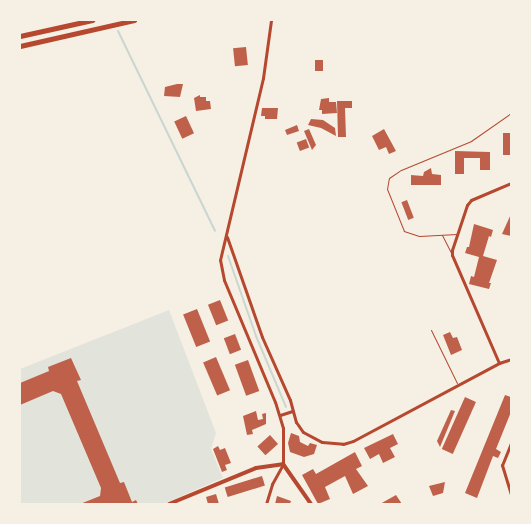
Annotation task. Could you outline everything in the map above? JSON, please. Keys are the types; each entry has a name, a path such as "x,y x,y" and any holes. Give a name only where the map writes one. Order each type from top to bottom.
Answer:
{"highway":[{"path":"20,36 92,20"},
{"path":"20,46 134,20"}],"street":[{"path":"266,504 272,484 283,464 283,428 280,415 224,280 220,260 264,78 271,20"},
{"path":"499,363 452,255 471,200 511,183"},
{"path":"226,236 250,305 290,400 292,411 302,432 322,442 343,444 354,441 499,363 511,359"},
{"path":"280,415 292,411"},
{"path":"511,443 502,465 511,494"},
{"path":"169,504 256,468 283,464"},
{"path":"283,464 311,504"}],"lane":[{"path":"458,234 418,236 404,231 387,189 389,178 401,170 471,141 511,114"},
{"path":"441,235 452,255"},
{"path":"431,330 458,385"}],"shaded area":[{"path":"169,310 216,433 211,449 223,478 163,504 20,504 20,369"}],"building":[{"path":"246,47 248,65 235,66 233,48"},
{"path":"315,60 323,60 323,71 315,71"},
{"path":"183,84 180,97 164,96 165,87"},
{"path":"200,95 200,97 206,97 206,101 210,101 211,109 196,111 194,98"},
{"path":"329,98 329,102 336,102 337,113 322,114 322,110 319,110 321,99"},
{"path":"337,101 352,101 352,108 345,108 346,137 338,137"},
{"path":"262,108 278,108 277,119 265,119 265,116 261,116"},
{"path":"186,116 194,133 182,139 174,121"},
{"path":"311,119 323,120 335,128 336,136 321,128 308,125"},
{"path":"297,125 299,131 287,135 285,130"},
{"path":"309,129 316,145 312,150 304,131"},
{"path":"384,129 396,151 389,154 386,147 379,150 372,136"},
{"path":"503,133 511,133 511,155 503,155"},
{"path":"306,139 309,147 300,151 297,143"},
{"path":"455,151 490,152 490,170 480,170 480,158 464,158 464,174 455,174"},
{"path":"431,168 432,174 441,175 441,185 411,185 411,175 423,176 424,172"},
{"path":"407,200 414,218 408,220 401,202"},
{"path":"511,214 511,236 502,234"},
{"path":"474,224 493,230 491,237 489,236 483,256 497,260 489,283 491,283 489,289 469,284 471,276 474,277 479,257 465,253 467,247 469,247"},
{"path":"220,300 228,320 216,325 208,305"},
{"path":"197,309 210,341 196,347 183,315"},
{"path":"450,332 453,338 457,337 462,350 451,355 443,335"},
{"path":"235,334 241,350 230,354 224,338"},
{"path":"216,357 230,390 217,396 203,362"},
{"path":"71,358 81,380 77,381 120,483 124,482 132,502 136,500 138,504 80,504 100,496 101,488 61,394 53,391 20,405 20,383 49,371 48,367"},
{"path":"248,360 259,391 246,396 235,365"},
{"path":"505,395 511,397 511,412 496,449 501,452 498,458 493,456 477,498 465,493"},
{"path":"465,397 476,402 453,454 442,449"},
{"path":"451,410 455,411 440,447 437,441"},
{"path":"256,411 258,420 263,419 262,414 266,413 266,424 252,430 253,434 247,435 243,416"},
{"path":"291,433 299,436 300,442 308,446 310,443 317,445 314,454 304,457 290,452 288,443"},
{"path":"393,434 398,444 390,448 395,457 383,463 379,454 370,459 364,448"},
{"path":"270,435 278,444 265,455 257,446"},
{"path":"218,446 220,450 225,448 231,463 225,465 227,470 222,472 213,449"},
{"path":"355,452 362,466 356,469 368,486 353,494 345,476 325,487 330,499 318,504 302,475 313,469 316,474"},
{"path":"262,476 265,486 228,497 225,487"},
{"path":"445,482 443,493 433,496 429,486"},
{"path":"216,494 219,504 208,504 206,497"},
{"path":"396,495 402,504 380,504"},
{"path":"277,496 291,501 290,504 275,504"}],"waterway":[{"path":"118,31 215,231"},
{"path":"228,256 256,336 286,407"}]}
